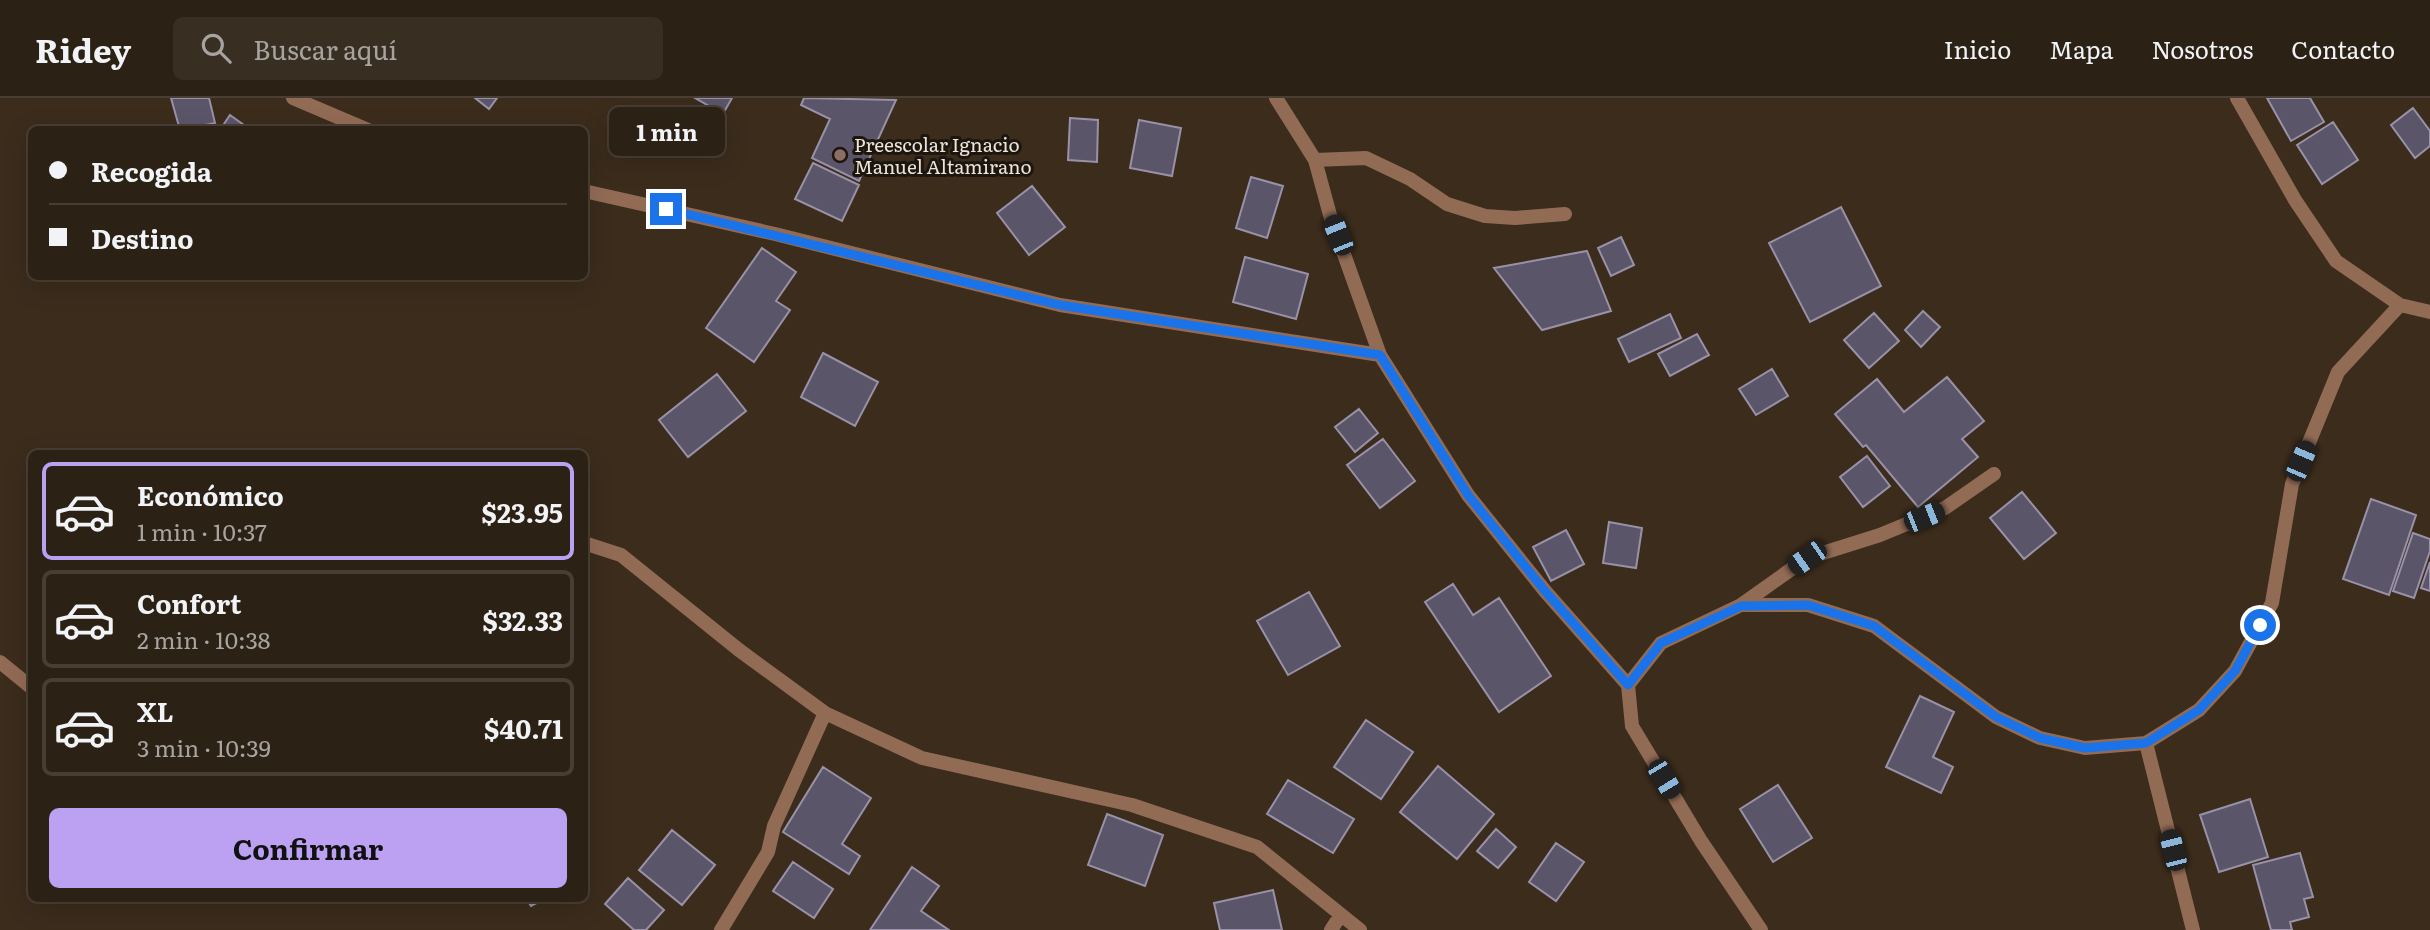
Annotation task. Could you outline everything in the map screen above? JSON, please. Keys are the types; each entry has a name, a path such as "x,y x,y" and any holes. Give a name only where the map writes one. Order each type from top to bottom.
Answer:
{"street":[{"path":"293,98 359,126"},
{"path":"1276,98 1315,160 1330,215 1380,355 1468,495 1545,591 1628,685 1632,726 1701,841 1761,930"},
{"path":"2237,98 2295,200 2336,261 2400,305 2430,312"},
{"path":"1315,160 1366,158 1410,179 1447,204 1485,216 1515,218 1565,214"},
{"path":"588,192 775,234 1060,305 1380,355"},
{"path":"1741,606 1808,605 1874,626 1996,717 2040,738 2085,748 2146,743 2199,710 2235,671 2272,603 2292,484 2338,372 2400,305"},
{"path":"1628,685 1661,643 1741,606 1807,558 1880,535 1945,508 1994,474"},
{"path":"588,543 621,555 825,713 922,758 1132,805 1257,847 1360,930"},
{"path":"0,662 28,685"},
{"path":"721,930 768,852 774,826 825,713"},
{"path":"2146,743 2193,930"},
{"path":"1331,930 1340,916"}],"building":[{"path":"171,98 209,98 215,123 179,126"},
{"path":"475,98 497,98 489,109"},
{"path":"695,98 732,98 723,114"},
{"path":"804,98 896,100 859,181 812,158 830,119 801,105"},
{"path":"2267,98 2310,98 2324,122 2291,141"},
{"path":"2413,108 2430,131 2430,146 2415,158 2391,125"},
{"path":"230,115 245,126 223,126"},
{"path":"1070,118 1098,120 1097,162 1068,160"},
{"path":"1139,120 1181,128 1172,176 1130,168"},
{"path":"2333,122 2358,160 2322,184 2297,145"},
{"path":"813,163 859,185 842,221 795,199"},
{"path":"1251,177 1283,186 1267,238 1236,228"},
{"path":"1032,186 1065,227 1029,255 997,213"},
{"path":"1841,207 1881,286 1810,322 1769,243"},
{"path":"1621,237 1634,265 1611,276 1598,248"},
{"path":"762,248 796,272 776,301 790,310 754,362 706,328"},
{"path":"1587,251 1611,311 1542,330 1494,268"},
{"path":"1245,257 1308,274 1296,319 1233,302"},
{"path":"1923,311 1940,327 1921,347 1905,330"},
{"path":"1874,313 1899,341 1869,368 1844,340"},
{"path":"1670,314 1681,338 1629,362 1618,339"},
{"path":"1697,334 1709,355 1670,376 1658,354"},
{"path":"823,353 878,382 855,426 801,397"},
{"path":"1772,369 1788,396 1756,415 1739,389"},
{"path":"717,374 746,411 688,457 659,420"},
{"path":"1947,377 1984,421 1962,439 1978,457 1918,507 1866,445 1863,447 1835,414 1877,379 1904,412"},
{"path":"1359,409 1378,433 1355,452 1335,427"},
{"path":"1383,439 1415,481 1380,508 1347,465"},
{"path":"1867,456 1890,486 1863,507 1840,477"},
{"path":"2022,492 2056,533 2024,559 1990,518"},
{"path":"2371,499 2416,515 2389,595 2343,579"},
{"path":"1609,522 1642,528 1636,568 1603,563"},
{"path":"1566,530 1584,564 1551,581 1533,547"},
{"path":"2413,533 2430,539 2430,551 2414,598 2393,591"},
{"path":"2430,562 2430,591 2421,588"},
{"path":"1453,584 1473,615 1499,598 1551,676 1499,712 1425,602"},
{"path":"1309,592 1340,646 1288,675 1257,621"},
{"path":"1920,696 1954,712 1933,757 1953,767 1941,793 1886,767"},
{"path":"1366,720 1413,752 1381,799 1334,767"},
{"path":"1438,766 1494,814 1457,859 1400,812"},
{"path":"823,767 871,798 842,844 860,856 849,874 783,832"},
{"path":"1288,780 1354,819 1333,853 1267,814"},
{"path":"1778,785 1812,838 1773,862 1740,809"},
{"path":"2250,799 2268,857 2219,872 2200,815"},
{"path":"1107,814 1163,835 1145,886 1088,865"},
{"path":"1496,829 1516,847 1498,868 1477,851"},
{"path":"672,830 715,865 682,905 639,870"},
{"path":"1556,843 1584,862 1556,901 1529,882"},
{"path":"2300,853 2313,897 2304,899 2309,917 2290,922 2292,930 2271,930 2253,865"},
{"path":"793,862 833,889 814,918 773,891"},
{"path":"912,867 939,886 921,911 949,930 870,930"},
{"path":"628,878 664,910 646,930 634,930 605,904"},
{"path":"1273,890 1282,930 1220,930 1214,903"}],"place":[{"name":"Preescolar Ignacio Manuel Altamirano","path":"840,155"}],"route":[{"path":"666,209 1060,305 1380,355 1468,495 1545,591 1628,685 1661,643 1741,606 1808,605 1874,626 1996,717 2040,738 2085,748 2146,743 2199,710 2235,671 2260,625"}]}
